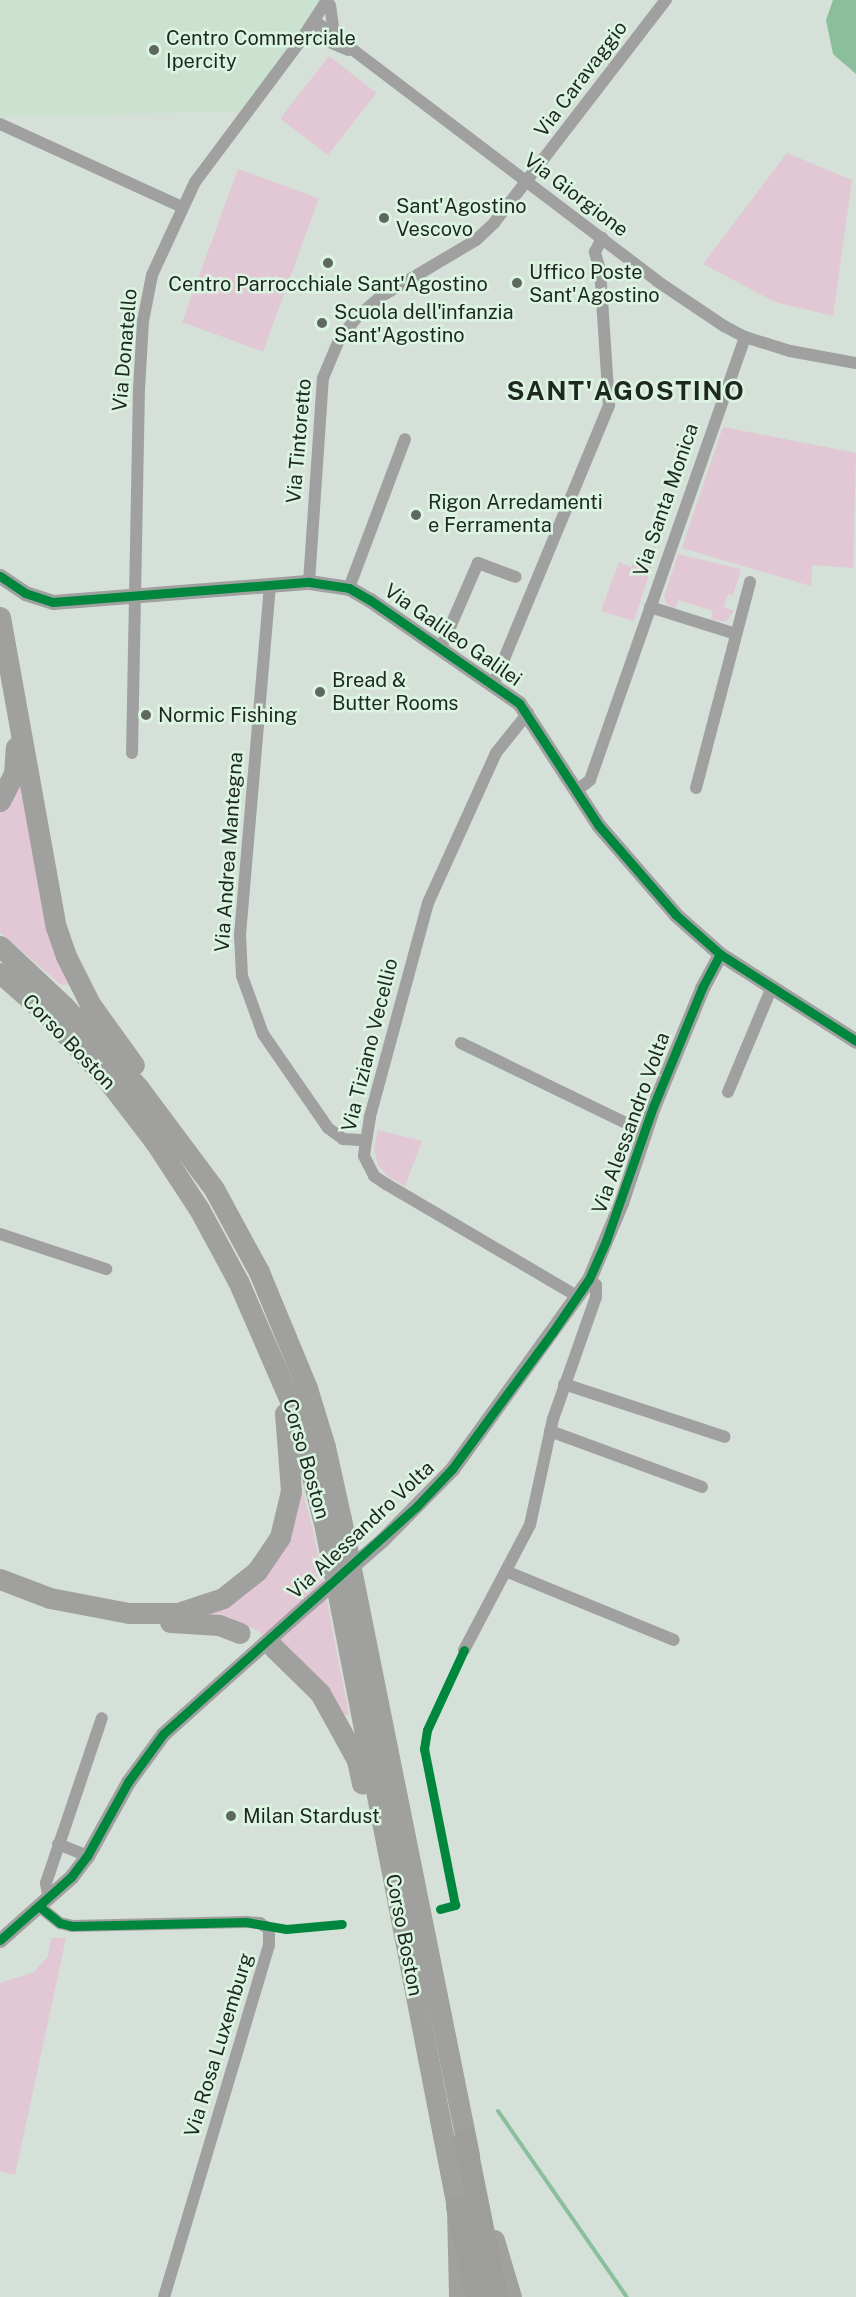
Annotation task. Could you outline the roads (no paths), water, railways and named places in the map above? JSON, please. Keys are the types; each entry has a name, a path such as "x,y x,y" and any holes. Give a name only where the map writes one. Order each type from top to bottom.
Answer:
{"highway":[{"path":"0,617 48,896 66,956 90,1004 185,1138 214,1189"},
{"path":"0,801 14,773 19,722"},
{"name":"Corso Boston","path":"0,946 64,1006 138,1087 214,1189 276,1310 325,1447 465,2139 511,2297"},
{"name":"Corso Boston","path":"0,973 48,1015 94,1066 155,1142 199,1209 279,1371 308,1454 325,1528 457,2207 459,2297"},
{"path":"0,1579 50,1598 129,1613 190,1611 241,1586 257,1571 280,1537 291,1491 279,1371"},
{"path":"0,1588 92,1617 219,1625 240,1633"},
{"path":"274,1648 320,1692 338,1720 357,1760 383,1864 398,1898"},
{"path":"465,2139 497,2297"},
{"path":"457,2207 477,2297"}],"street":[{"name":"Via Caravaggio","path":"528,182 666,0"},
{"name":"Via Donatello","path":"135,596 143,321 153,275 180,206 208,163 331,2"},
{"path":"299,43 331,36 331,2"},
{"name":"Via Giorgione","path":"315,21 331,36 671,291 745,337 790,351 856,363"},
{"path":"0,124 180,206"},
{"name":"Via Tintoretto","path":"309,582 323,378 329,357 365,309 476,240 528,182"},
{"path":"494,683 609,405 600,270 595,252 602,238"},
{"name":"Via Santa Monica","path":"576,791 590,780 745,337"},
{"path":"349,588 405,439"},
{"name":"Via Galileo Galilei","path":"441,648 478,563 516,577"},
{"name":"Via Galileo Galilei","path":"0,576 25,593 53,602 309,582 349,588 494,683 528,713 614,847 676,915 720,954 856,1041"},
{"path":"696,788 750,582"},
{"name":"Via Andrea Mantegna","path":"270,585 240,935 242,976 263,1034 328,1128 343,1138 365,1140"},
{"path":"132,753 135,596"},
{"name":"Via Santa Monica","path":"650,607 736,634"},
{"name":"Via Tiziano Vecellio","path":"528,713 496,753 428,903 365,1140 366,1162 386,1184 577,1296"},
{"name":"Via Alessandro Volta","path":"0,1940 45,1903 87,1856 128,1782 163,1734 382,1540 452,1469 589,1279 621,1203 644,1132 702,988 720,954"},
{"path":"728,1092 772,987"},
{"path":"461,1043 644,1132"},
{"path":"0,1234 106,1269"},
{"path":"464,1650 508,1572 530,1525 550,1431 564,1384 596,1297 596,1285 589,1279"},
{"path":"564,1384 725,1437"},
{"path":"550,1431 702,1487"},
{"path":"508,1572 674,1640"},
{"path":"45,1903 46,1882 102,1718"},
{"path":"58,1844 87,1856"},
{"name":"Via Rosa Luxemburg","path":"45,1903 60,1923 72,1926 246,1922 261,1923 269,1929 269,1946 164,2297"}],"waterway":[{"path":"498,2111 627,2297"}],"place":[{"name":"Centro Commerciale Ipercity","path":"154,50"},
{"name":"Sant'Agostino Vescovo","path":"384,218"},
{"name":"Centro Parrocchiale Sant'Agostino","path":"328,263"},
{"name":"Uffico Poste Sant'Agostino","path":"517,283"},
{"name":"Scuola dell'infanzia Sant'Agostino","path":"322,323"},
{"name":"Rigon Arredamenti e Ferramenta","path":"416,515"},
{"name":"Bread & Butter Rooms","path":"320,692"},
{"name":"Normic Fishing","path":"146,715"},
{"name":"Milan Stardust","path":"231,1816"}],"district":[{"name":"SANT'AGOSTINO","path":"626,391"}]}
